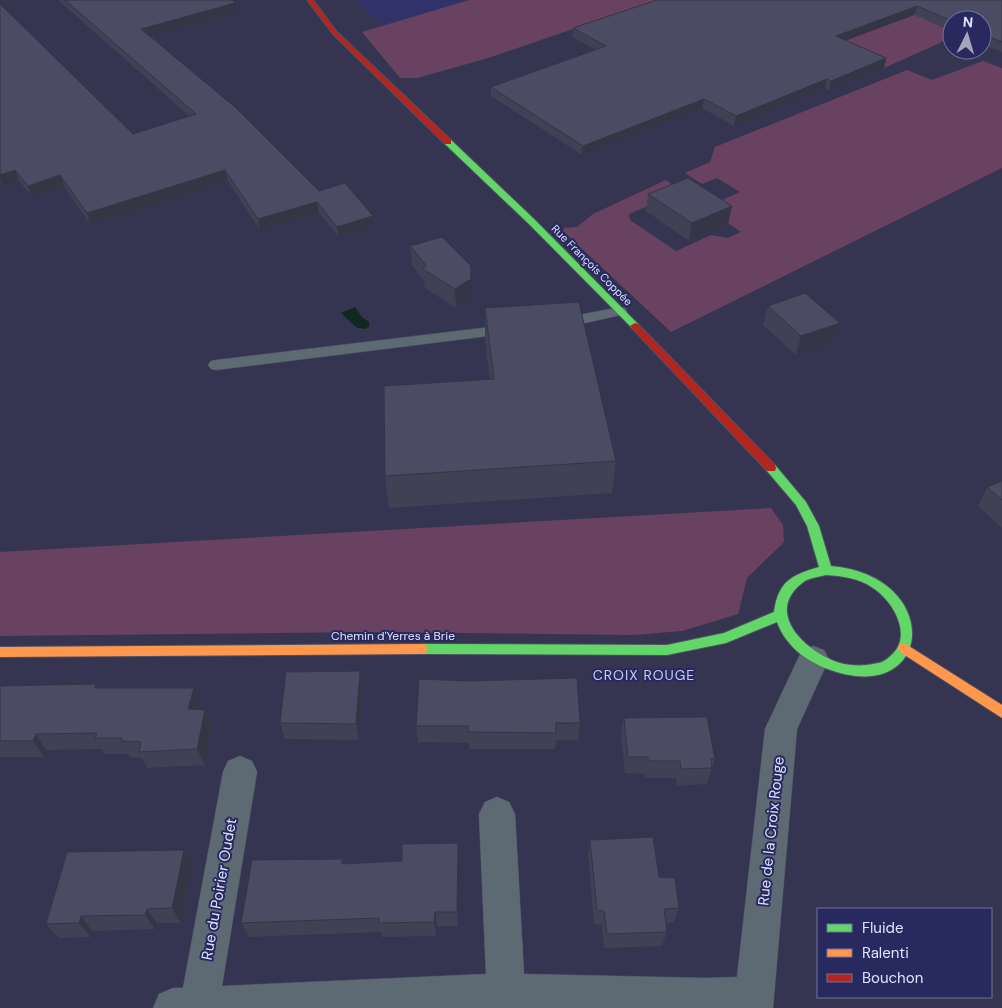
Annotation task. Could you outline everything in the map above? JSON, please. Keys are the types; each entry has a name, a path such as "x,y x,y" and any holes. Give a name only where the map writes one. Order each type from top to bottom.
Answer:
{"street":[{"name":"Rue François Coppée","path":"310,0 335,33 444,136 620,311 695,387 778,476 800,502 813,526 826,570"},
{"path":"826,570 846,571 865,577 882,588 896,601 905,617 908,633 904,648 894,661 877,670 856,672 834,669 813,659 796,646 785,631 780,615 781,601 786,588 797,579 810,573 826,570"},
{"name":"Chemin d'Yerres à Brie","path":"0,652 394,649 667,650 726,638 780,615"},
{"path":"904,648 1002,712"},
{"name":"Rue de la Croix Rouge","path":"754,1002 781,729 813,659"},
{"name":"Rue du Poirier Oudet","path":"240,772 186,1007 506,992 707,998 754,1002"},
{"path":"497,814 506,992"}],"lane":[{"path":"549,326 620,311"},
{"path":"216,365 519,329"}],"shaded area":[{"path":"356,0 469,0 384,27"},
{"path":"469,0 658,0 485,59 417,78 400,78 362,32"},
{"path":"1002,0 1002,17 992,18 992,10 942,10 942,42 884,68 750,6"},
{"path":"983,61 1002,68 1002,168 671,332 563,231 564,228 577,227 593,214 666,180 673,189 667,198 631,213 629,215 630,220 676,251 711,235 728,238 741,232 725,221 711,205 740,192 717,178 702,184 685,173 710,162 715,147 907,70 932,80"},
{"path":"355,307 362,317 369,322 369,327 365,329 357,328 341,313"},
{"path":"771,508 783,525 784,542 747,578 738,614 682,631 634,635 368,632 0,636 0,552"}],"building":[{"path":"65,0 232,0 235,3 141,29 236,108 319,191 345,183 373,216 337,227 317,202 258,219 225,170 87,213 60,175 28,186 15,170 0,175 0,4 133,134 196,114"},
{"path":"657,0 1002,0 1002,42 992,38 992,10 942,10 942,17 917,6 836,36 886,58 831,81 827,79 736,116 704,99 583,146 491,87 606,46 573,28"},
{"path":"688,178 732,206 692,223 648,194"},
{"path":"442,237 471,266 471,279 455,289 423,269 426,265 410,246"},
{"path":"805,293 840,323 801,336 768,306"},
{"path":"579,302 616,461 385,476 384,386 494,379 485,308"},
{"path":"1002,481 1002,500 987,487"},
{"path":"360,671 356,724 280,723 286,672"},
{"path":"577,678 580,723 556,723 556,733 468,732 469,726 416,726 419,679 468,681"},
{"path":"96,684 95,688 194,688 188,709 205,710 197,749 139,752 141,742 121,741 122,738 95,738 97,733 36,734 33,741 0,741 0,686"},
{"path":"707,717 715,759 711,759 712,768 681,769 680,761 648,761 648,757 628,757 624,718"},
{"path":"653,837 659,877 675,878 679,908 664,909 667,932 607,934 604,911 597,910 590,840"},
{"path":"458,843 457,912 435,912 434,922 378,923 379,918 241,923 252,860 342,859 342,864 402,861 402,844"},
{"path":"184,850 172,908 147,909 145,915 81,916 79,923 46,924 67,852"}],"traffic: fast":[{"path":"448,142 532,222 635,326"},
{"path":"771,468 800,502 813,526 826,570"},
{"path":"826,570 859,575 877,584 895,602 902,613 907,637 904,649 897,659 885,667 865,672 843,669 821,661 801,648 787,631 780,614 782,596 797,580 826,570"},
{"path":"422,649 667,650 726,638 780,615"}],"traffic: slow":[{"path":"904,648 1002,712"},
{"path":"0,652 422,649"}],"traffic: jam":[{"path":"310,0 335,33 448,142"},
{"path":"635,326 771,468"}],"district":[{"name":"CROIX ROUGE","path":"644,675"}]}
